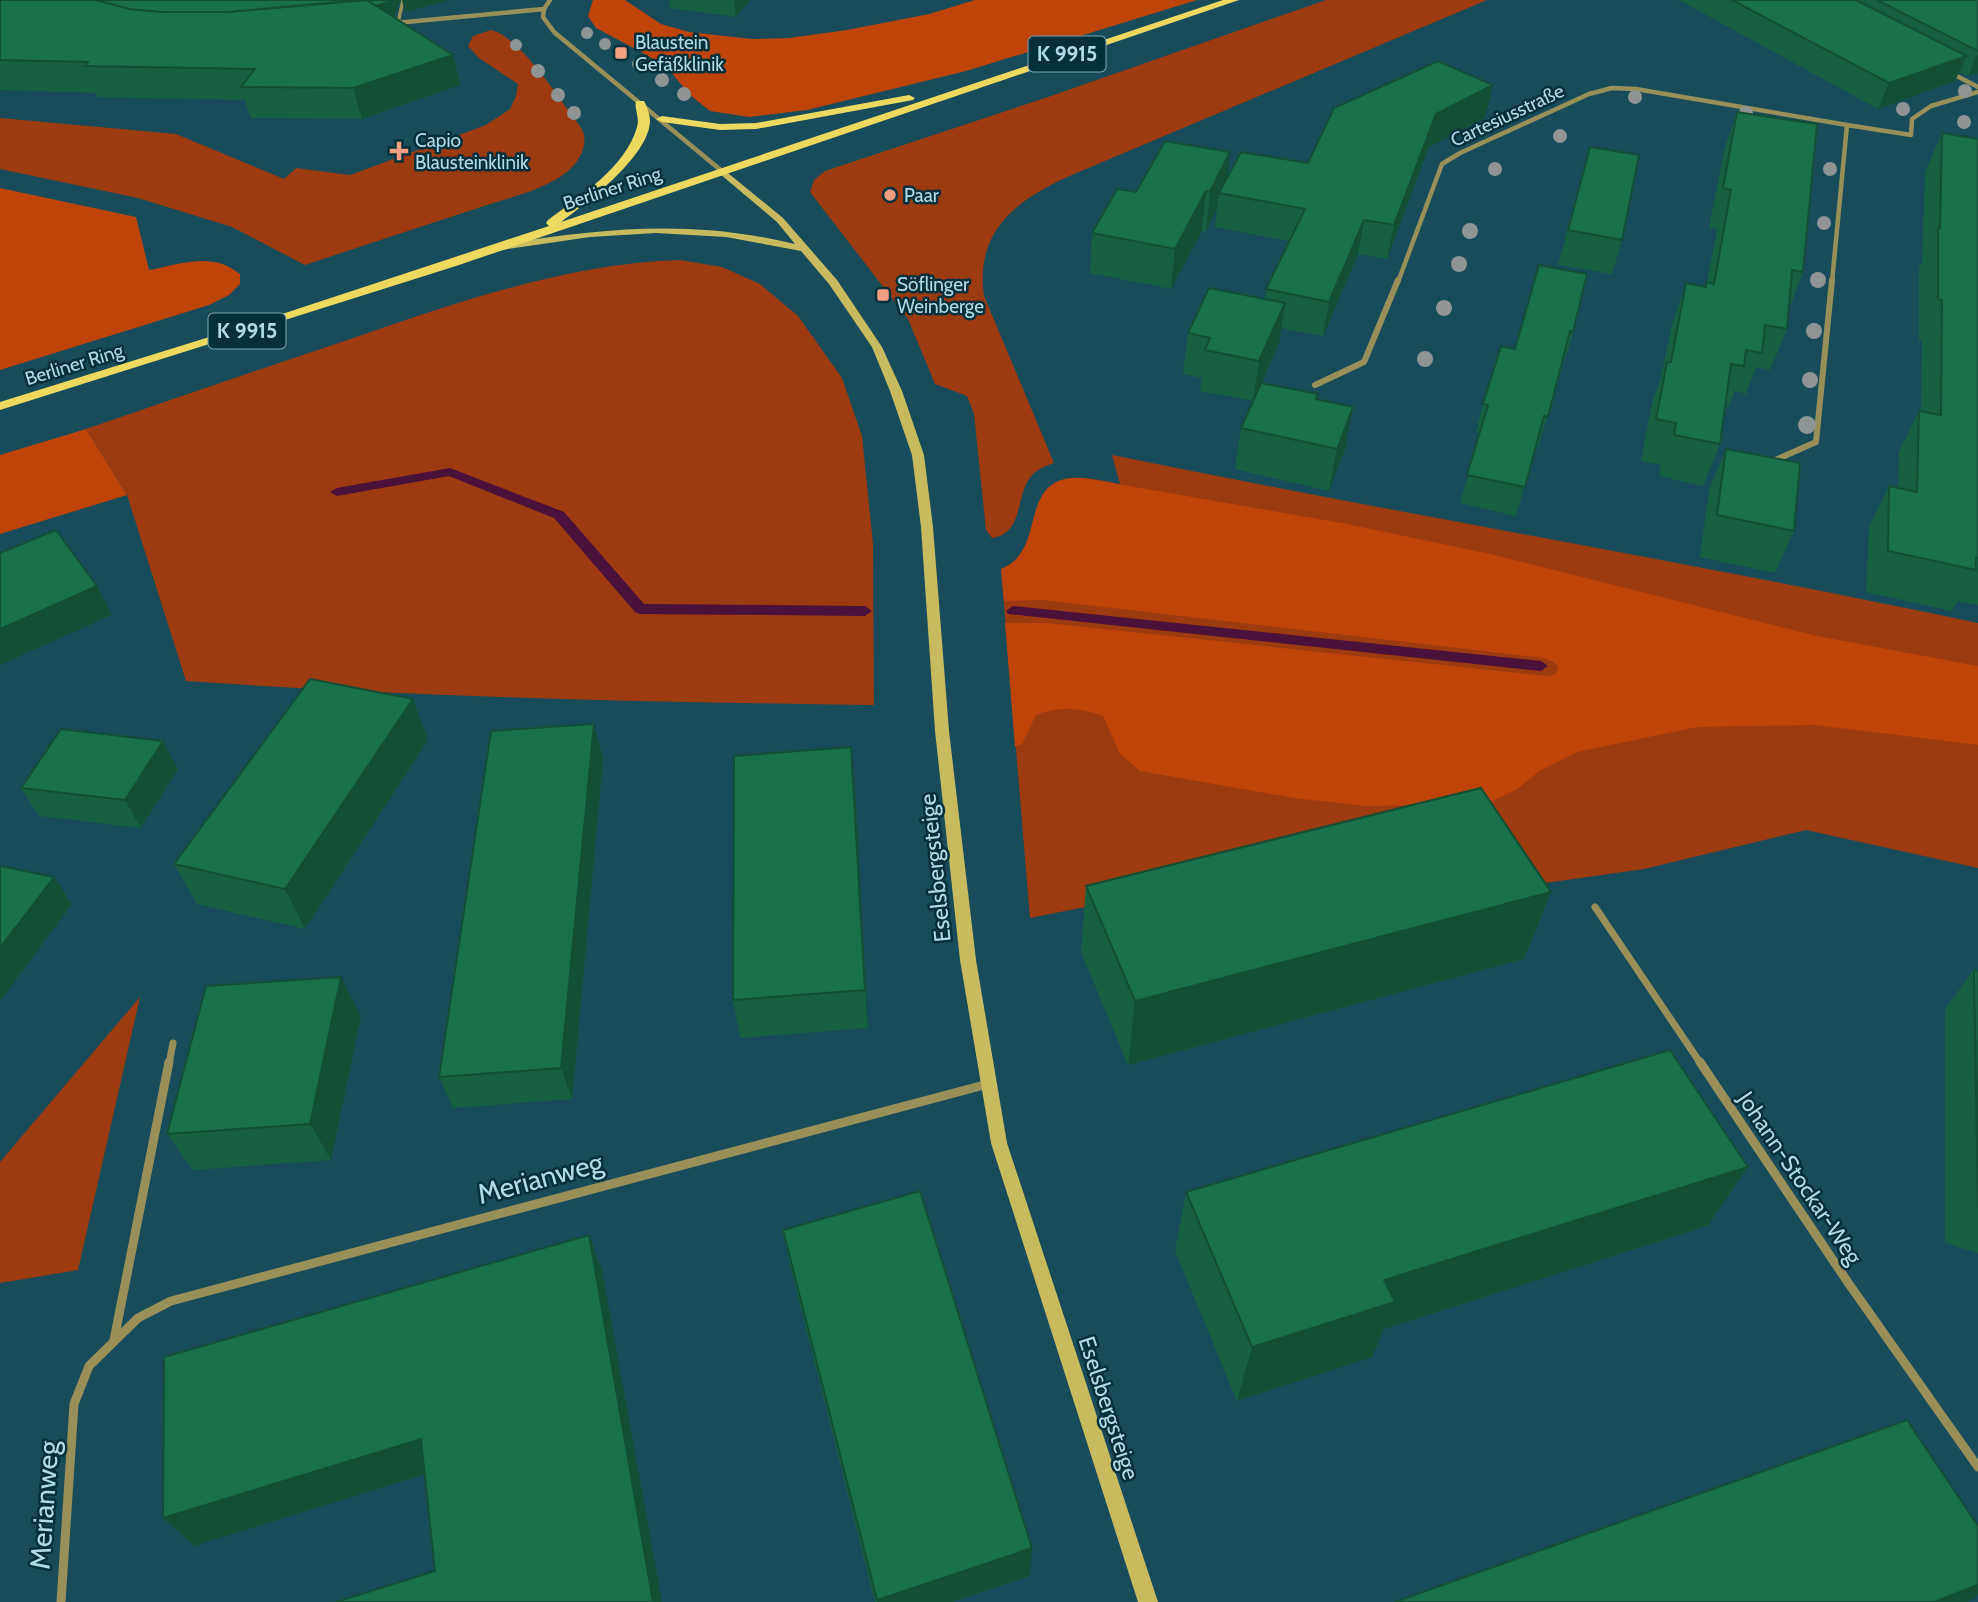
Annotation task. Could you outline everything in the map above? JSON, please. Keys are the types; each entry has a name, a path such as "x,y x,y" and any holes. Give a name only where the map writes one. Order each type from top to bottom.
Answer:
{"main road":[{"name":"Berliner Ring","path":"0,406 236,335 723,172 951,92 1234,0"},
{"path":"662,119 720,127 756,126 851,106 951,92"},
{"path":"538,233 592,194 615,170 631,149 644,124 639,103"}],"street":[{"path":"550,0 544,9 543,17 547,25 723,172"},
{"path":"388,24 544,9"},
{"name":"Cartesiusstraße","path":"1941,68 1978,89"},
{"name":"Cartesiusstraße","path":"1315,385 1364,362 1442,164 1460,153 1589,94 1612,88 1636,89 1911,135 1912,119 1931,106 1978,89"},
{"path":"1765,465 1816,442 1847,125"},
{"name":"Eselsbergsteige","path":"723,172 780,220 834,282 877,347 897,391 918,455 928,540 942,731 968,960 999,1143 1148,1602"},
{"path":"492,249 574,236 678,230 749,236 806,248"},
{"name":"Johann-Stockar-Weg","path":"1595,907 1833,1262 1978,1467"},
{"path":"114,1341 173,1043"},
{"name":"Merianweg","path":"61,1602 74,1405 89,1366 138,1318 171,1301 989,1084"}],"lane":[{"path":"398,23 403,0"}],"shaded area":[{"path":"593,0 625,0 661,24 689,32 752,39 789,38 847,30 929,14 975,0 1197,0 966,71 807,110 749,117 710,111 690,95 670,71 647,55 596,28 588,16"},
{"path":"1326,0 1487,0 1067,177 1030,197 1002,222 992,237 986,254 984,296 1054,463 1040,469 1027,481 1010,529 992,538 986,530 974,414 967,396 935,384 908,319 810,192 814,180 825,171"},
{"path":"491,30 514,44 527,57 580,126 584,145 576,162 557,179 536,189 305,265 232,227 138,198 0,169 0,118 176,134 284,179 296,168 350,175 486,125 510,109 518,84 479,58 468,46 473,36"},
{"path":"0,188 136,217 149,270 207,261 229,267 240,274 240,284 229,295 209,305 0,370"},
{"path":"680,260 722,267 760,284 798,316 842,378 862,436 873,544 874,705 530,698 186,681 127,495 86,429 479,297 599,268"},
{"path":"86,429 127,495 0,534 0,455"},
{"path":"1112,455 1978,623 1978,868 1806,830 1644,869 1509,888 1452,834 1030,918 1001,569 1014,561 1023,549 1045,492 1055,483 1076,478 1120,484"},
{"path":"1083,478 1342,523 1486,553 1817,636 1978,666 1978,745 1815,725 1697,727 1577,752 1541,770 1516,790 1486,804 1365,806 1294,798 1140,771 1120,754 1103,716 1086,711 1061,709 1036,715 1022,744 1015,747 1005,623 1047,623 1547,676 1556,674 1558,668 1554,662 1543,658 1043,600 1004,601 1001,569 1014,561 1022,551 1039,501 1046,490 1059,481"},
{"path":"140,997 78,1270 0,1283 0,1162"}],"building":[{"path":"0,0 96,0 130,9 227,12 367,0 453,55 353,88 241,87 255,69 85,66 88,62 0,60"},
{"path":"96,0 361,0 227,12 163,12 130,9"},
{"path":"367,0 392,0 392,1 376,6"},
{"path":"1732,0 1856,0 1967,56 1889,83"},
{"path":"1877,0 1978,0 1978,51"},
{"path":"1438,61 1493,85 1436,114 1394,225 1364,220 1329,302 1266,289 1305,209 1219,193 1241,152 1308,163 1334,108"},
{"path":"1737,112 1817,124 1803,272 1792,270 1787,329 1765,325 1762,353 1746,350 1744,366 1731,364 1720,444 1674,435 1676,423 1656,419 1667,362 1671,362 1686,283 1706,287 1706,282 1714,284 1731,190 1723,188"},
{"path":"1942,133 1978,139 1976,570 1888,551 1889,486 1917,492 1919,411 1941,415 1942,300 1938,299 1938,227 1940,228"},
{"path":"1165,141 1230,152 1210,192 1206,191 1175,249 1092,233 1117,189 1136,192"},
{"path":"1590,147 1639,155 1622,240 1568,230"},
{"path":"1539,265 1587,274 1573,332 1570,331 1548,417 1544,416 1525,487 1467,475 1488,405 1483,404 1501,346 1515,349"},
{"path":"1209,288 1285,303 1259,361 1205,350 1210,338 1188,333"},
{"path":"1261,383 1318,394 1316,399 1353,407 1337,449 1241,428"},
{"path":"1726,449 1800,463 1794,531 1717,515"},
{"path":"56,530 97,586 0,629 0,553"},
{"path":"310,679 413,699 285,889 174,864"},
{"path":"594,724 561,1068 439,1077 491,731"},
{"path":"61,729 163,741 125,800 21,788"},
{"path":"851,747 865,990 733,1000 734,756"},
{"path":"1481,788 1551,892 1135,1001 1086,886"},
{"path":"0,866 54,877 0,948"},
{"path":"1974,970 1978,971 1978,1208"},
{"path":"341,977 310,1124 167,1134 206,986"},
{"path":"1670,1050 1748,1167 1384,1280 1395,1302 1252,1347 1186,1192"},
{"path":"920,1191 1032,1548 877,1600 783,1230"},
{"path":"589,1235 653,1602 336,1602 435,1571 421,1439 163,1518 164,1357"},
{"path":"1907,1420 1978,1526 1978,1585 1934,1602 1395,1602"}],"waterway":[{"path":"337,492 450,472 559,515 640,609 865,611"},
{"path":"1013,611 1541,666"}],"place":[{"name":"Blaustein Gefäßklinik","path":"621,53"},
{"name":"Capio Blausteinklinik","path":"399,151"},
{"name":"Paar","path":"890,195"},
{"name":"Söflinger Weinberge","path":"883,295"}]}
